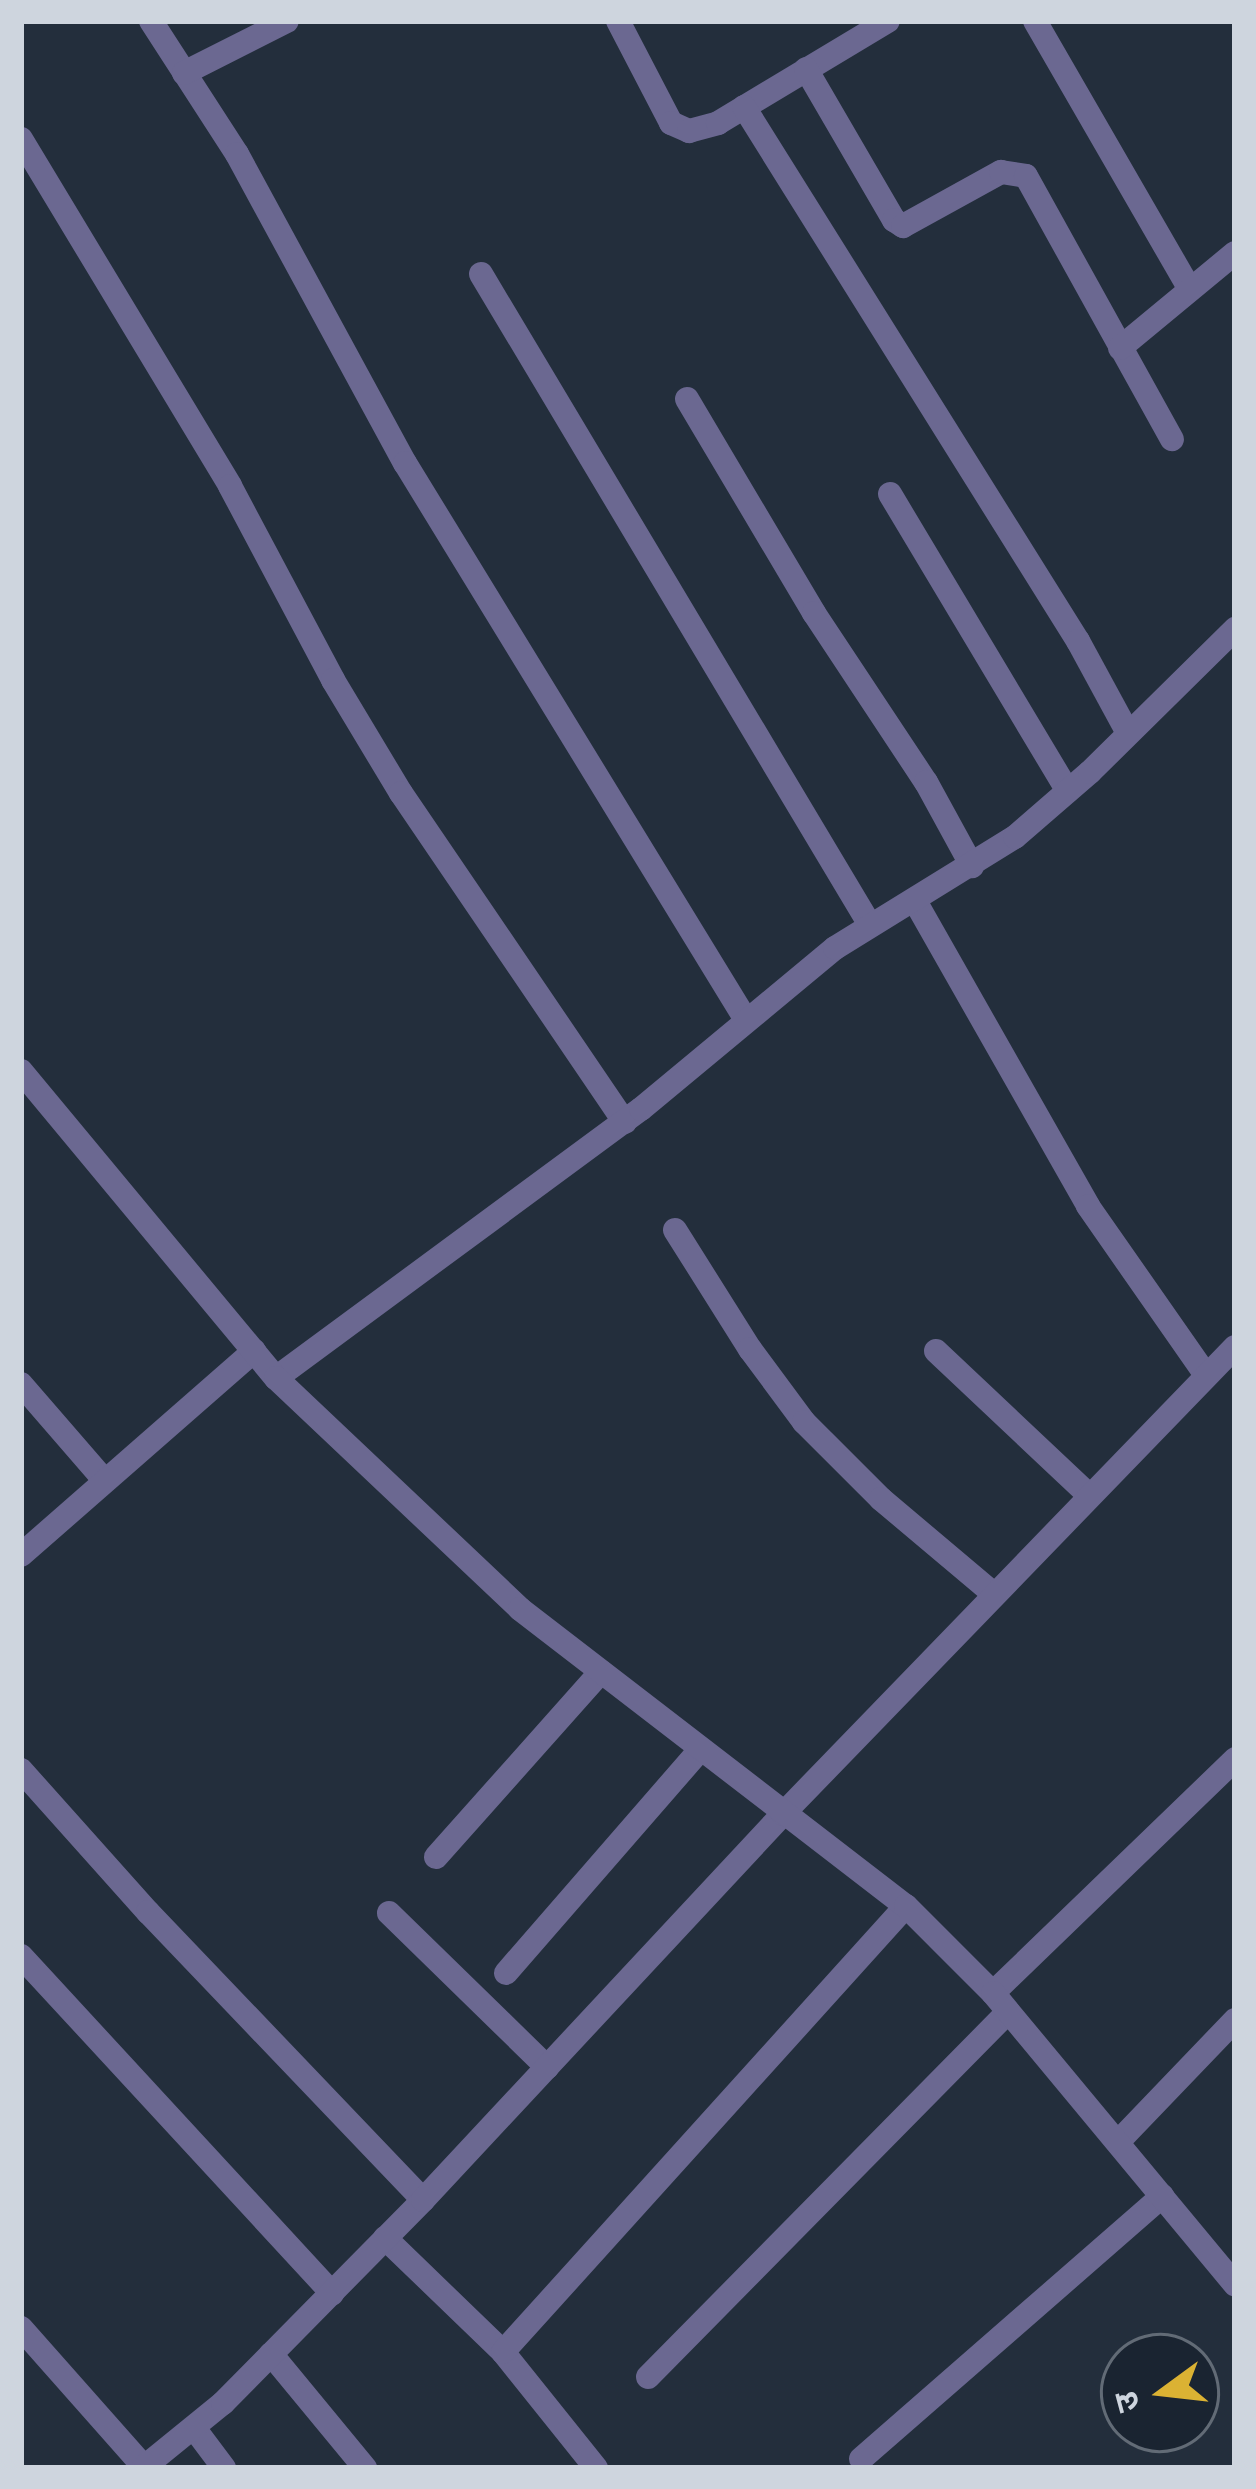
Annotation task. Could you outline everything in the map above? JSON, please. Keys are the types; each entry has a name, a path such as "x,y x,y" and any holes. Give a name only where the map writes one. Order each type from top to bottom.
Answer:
{"street":[{"path":"151,21 237,154 405,464 746,1020"},
{"path":"184,73 286,21"},
{"path":"618,21 671,124 689,131 718,123 887,21"},
{"path":"1035,21 1189,287"},
{"path":"806,69 894,220 903,226 1001,172 1026,176 1172,439"},
{"path":"744,107 1078,641 1128,733"},
{"path":"21,139 230,486 333,680 401,793 625,1122"},
{"path":"1120,348 1235,253"},
{"path":"481,274 870,926"},
{"path":"687,399 814,613 926,782 972,866"},
{"path":"890,494 1068,791"},
{"path":"276,1378 625,1122 746,1020 870,926 972,866 1068,791 1235,628"},
{"path":"915,901 1088,1206 1205,1374"},
{"path":"21,1071 276,1378 520,1609 906,1906 1000,2002 1235,2285"},
{"path":"675,1230 750,1349 804,1422 881,1499 994,1594"},
{"path":"21,2328 143,2468 194,2428 423,2200 783,1814 1235,1347"},
{"path":"21,1555 254,1351"},
{"path":"936,1351 1089,1495"},
{"path":"21,1384 106,1480"},
{"path":"436,1857 601,1672"},
{"path":"506,1973 700,1750"},
{"path":"649,2377 1235,1759"},
{"path":"21,1770 148,1912 423,2200"},
{"path":"503,2352 906,1906"},
{"path":"389,1913 547,2067"},
{"path":"21,1956 332,2293"},
{"path":"1118,2142 1235,2020"},
{"path":"860,2459 1163,2197"},
{"path":"385,2238 503,2352 596,2468"},
{"path":"271,2354 365,2468"},
{"path":"194,2428 224,2468"}]}
